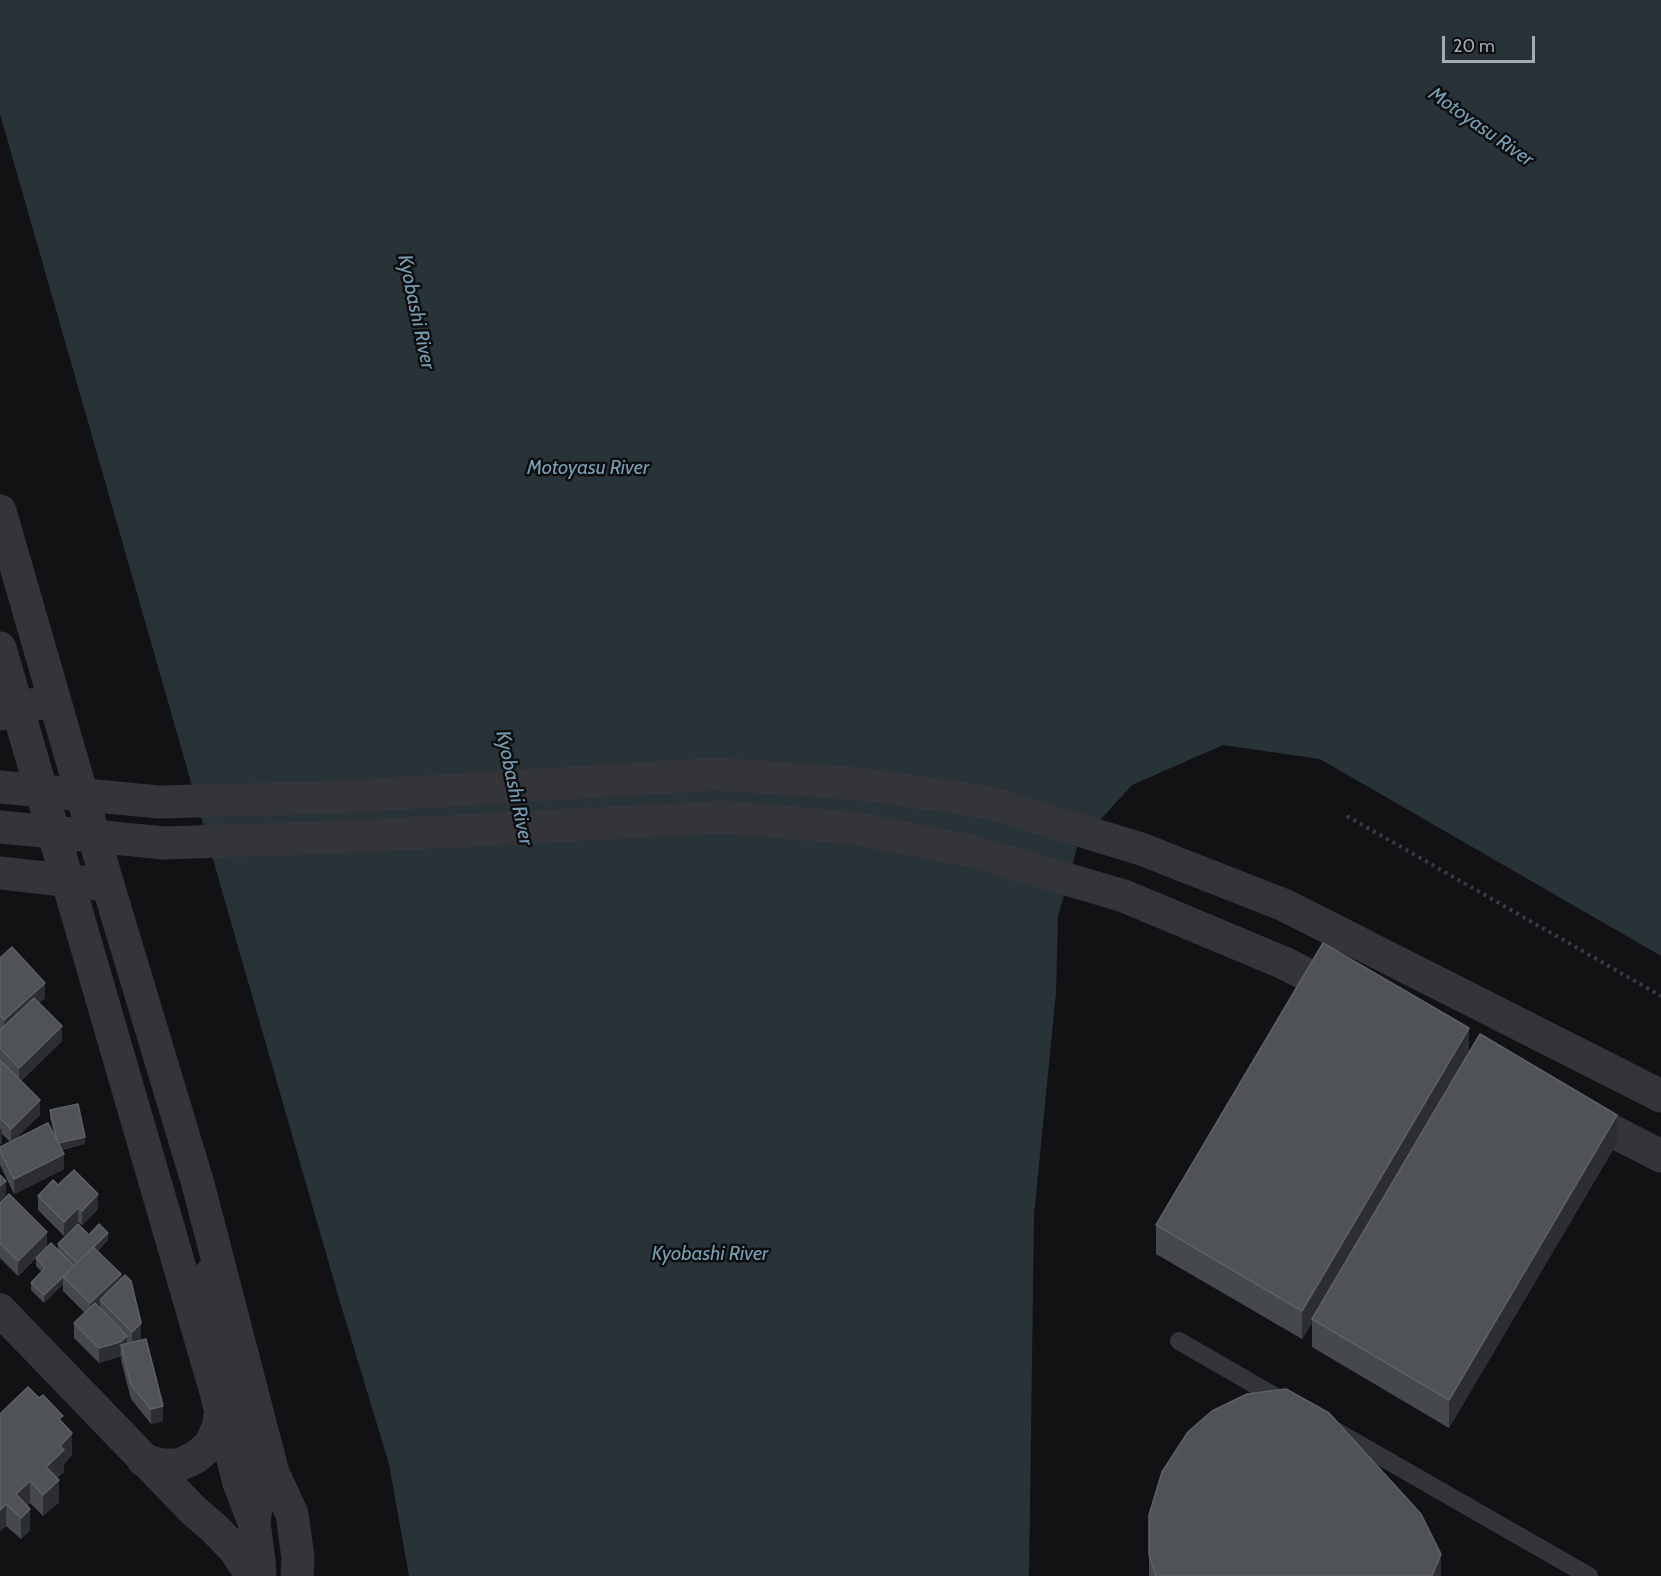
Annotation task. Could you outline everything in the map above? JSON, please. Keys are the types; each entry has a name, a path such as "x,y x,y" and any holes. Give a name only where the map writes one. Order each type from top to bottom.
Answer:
{"street":[{"path":"0,510 108,885 198,1184 273,1473 292,1514 298,1558 297,1576"},
{"path":"0,648 9,712 68,881 221,1410 218,1428 210,1445 196,1457 180,1465 161,1465 143,1460"},
{"path":"9,712 54,699"},
{"path":"0,787 159,802 344,797 715,774 862,784 987,802 1141,849 1284,905 1661,1095"},
{"path":"0,827 164,843 345,837 724,817 853,828 971,851 1124,896 1284,963 1368,1006"},
{"path":"0,873 108,885"},
{"path":"1546,1097 1661,1156"},
{"path":"198,1184 217,1326 260,1477 246,1572"},
{"path":"0,1310 143,1460 235,1550 246,1572"},
{"path":"216,1392 239,1483 254,1522"}],"lane":[{"path":"1179,1341 1302,1411"},
{"path":"1322,1423 1589,1576"}],"path":[{"path":"1347,816 1661,996"}],"water":[{"name":"Motoyasu River","path":"0,0 1661,0 1661,956 1320,759 1223,745 1132,785 1078,844 1058,917 1056,992 1034,1216 1029,1576 409,1576 389,1464 340,1302 0,114"}],"building":[{"path":"1323,943 1469,1028 1302,1311 1156,1225"},
{"path":"12,947 45,983 4,1020 0,1015 0,958"},
{"path":"34,998 62,1026 19,1068 0,1048 0,1030"},
{"path":"1480,1034 1617,1115 1449,1400 1312,1319"},
{"path":"0,1060 40,1100 11,1129 0,1118"},
{"path":"78,1104 85,1137 58,1143 50,1110"},
{"path":"48,1123 64,1154 14,1179 0,1147"},
{"path":"74,1170 98,1194 82,1211 78,1208 64,1222 38,1196 53,1180 58,1185"},
{"path":"0,1175 6,1181 0,1186"},
{"path":"9,1194 47,1232 18,1261 0,1243 0,1203"},
{"path":"78,1224 89,1235 99,1224 108,1233 77,1263 58,1244"},
{"path":"51,1243 74,1266 44,1295 31,1283 45,1268 36,1258"},
{"path":"93,1247 121,1274 90,1303 63,1277"},
{"path":"125,1275 131,1281 141,1323 132,1332 100,1300"},
{"path":"95,1303 127,1336 120,1342 99,1348 74,1323"},
{"path":"146,1339 163,1406 151,1409 131,1385 121,1345"},
{"path":"28,1387 39,1398 43,1395 63,1416 59,1419 72,1433 60,1446 64,1450 46,1467 59,1480 43,1495 30,1481 16,1494 30,1509 21,1518 6,1504 0,1510 0,1414"},
{"path":"1286,1389 1329,1413 1421,1514 1441,1554 1432,1576 1156,1576 1149,1555 1149,1515 1162,1472 1188,1432 1212,1411 1247,1394"}],"water label":[{"name":"Kyobashi River","path":"416,312"},
{"name":"Kyobashi River","path":"514,788"},
{"name":"Kyobashi River","path":"710,1254"}]}
